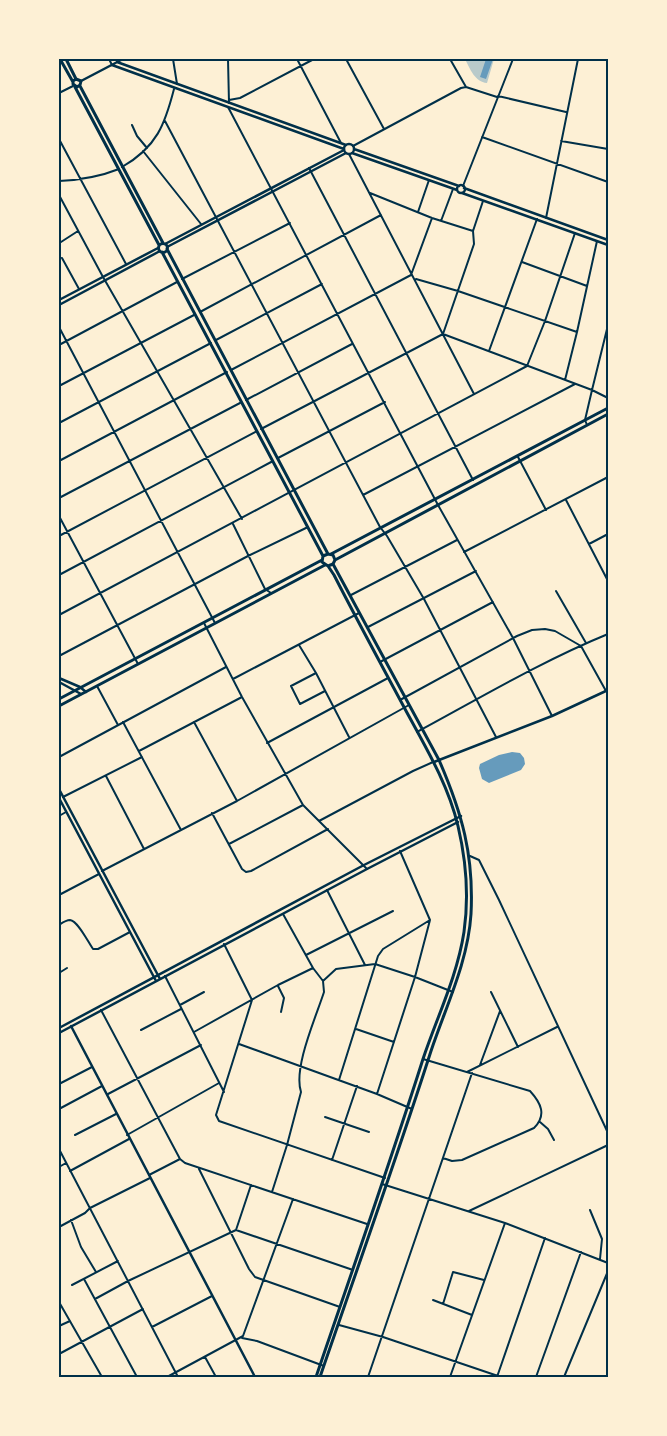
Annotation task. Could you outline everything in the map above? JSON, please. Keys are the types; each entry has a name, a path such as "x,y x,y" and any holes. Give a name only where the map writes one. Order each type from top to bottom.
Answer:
{"main road":[{"path":"60,59 165,246 259,430 330,554 439,760 461,818 469,856 471,885 471,914 464,953 389,1179 384,1185"},
{"path":"66,59 76,79 75,85"},
{"path":"76,79 81,81"},
{"path":"75,85 81,81"},
{"path":"120,168 160,249 181,280"},
{"path":"160,249 165,246"},
{"path":"160,249 165,246"},
{"path":"59,699 608,408"},
{"path":"59,706 327,566 608,414"},
{"path":"275,460 290,494 309,527 322,558 443,781 457,820 464,856 466,885 466,914 451,991 423,1059 384,1178 384,1185 337,1324 322,1366 316,1377"},
{"path":"337,1324 340,1308 355,1270"},
{"path":"320,1377 322,1366"}],"street":[{"path":"109,59 112,65 229,103 341,143"},
{"path":"81,81 123,59"},
{"path":"59,181 81,180 103,175 131,162 147,148 155,139 165,121 176,85 173,59"},
{"path":"228,59 229,103 337,314 457,540 513,638 552,716"},
{"path":"297,59 341,143 370,193 474,394"},
{"path":"229,103 314,59"},
{"path":"346,59 384,129"},
{"path":"450,59 466,87"},
{"path":"457,190 462,186 513,59"},
{"path":"546,218 578,59"},
{"path":"117,62 176,85"},
{"path":"59,93 75,85"},
{"path":"165,246 347,151 461,88 466,87 566,112"},
{"path":"229,103 347,151 608,245"},
{"path":"165,121 329,432 381,528 424,599 496,737"},
{"path":"132,125 137,136 147,148"},
{"path":"561,141 608,149 608,133"},
{"path":"482,137 608,182"},
{"path":"59,139 126,264"},
{"path":"347,151 350,144 353,147 608,240"},
{"path":"143,151 202,225"},
{"path":"309,170 473,480"},
{"path":"418,212 430,180"},
{"path":"462,186 465,191 462,193"},
{"path":"441,221 453,189"},
{"path":"370,193 432,218 473,231"},
{"path":"59,195 140,343 242,519"},
{"path":"59,536 443,334 474,244 473,231 484,200"},
{"path":"59,386 381,215"},
{"path":"59,461 411,275 432,218"},
{"path":"165,246 202,225 217,219"},
{"path":"489,351 537,219"},
{"path":"59,345 290,223"},
{"path":"61,242 78,230"},
{"path":"59,615 290,494 527,366 545,321 575,233"},
{"path":"565,380 597,241"},
{"path":"59,300 104,279 126,264 160,249"},
{"path":"59,305 160,249"},
{"path":"62,258 79,290"},
{"path":"522,262 587,286"},
{"path":"414,279 458,291 577,332"},
{"path":"59,424 322,284"},
{"path":"587,425 585,420 608,325"},
{"path":"59,327 65,342 130,460 215,623"},
{"path":"443,334 592,390 608,398"},
{"path":"59,498 353,343"},
{"path":"363,495 575,384"},
{"path":"59,575 385,402"},
{"path":"518,456 546,510"},
{"path":"464,552 608,477"},
{"path":"566,500 608,581"},
{"path":"59,516 138,664"},
{"path":"233,524 265,589 271,594"},
{"path":"59,656 248,556 309,527"},
{"path":"589,544 608,534"},
{"path":"351,595 457,540"},
{"path":"368,627 476,572"},
{"path":"556,591 586,643"},
{"path":"380,662 493,602"},
{"path":"233,679 360,613"},
{"path":"204,622 242,698 303,805 367,869"},
{"path":"319,821 412,771 552,716 607,691 581,646 555,631 545,629 532,630 513,638 400,700"},
{"path":"417,732 530,671 608,634"},
{"path":"299,645 350,738"},
{"path":"59,757 226,667"},
{"path":"316,673 290,686 300,704 325,691"},
{"path":"59,678 80,687 86,692"},
{"path":"267,743 388,678"},
{"path":"59,682 81,694"},
{"path":"97,686 118,725"},
{"path":"139,751 242,698"},
{"path":"102,871 237,801 409,705"},
{"path":"123,722 181,830"},
{"path":"194,722 237,801"},
{"path":"63,797 142,757"},
{"path":"106,776 144,849"},
{"path":"59,789 160,979"},
{"path":"59,798 156,981"},
{"path":"229,844 303,805"},
{"path":"59,816 66,812"},
{"path":"212,813 242,869 246,872 328,830"},
{"path":"59,1026 364,865 461,818"},
{"path":"59,1033 457,820"},
{"path":"377,1094 415,977 430,920 400,851"},
{"path":"464,856 479,860 608,1133"},
{"path":"59,895 99,874"},
{"path":"326,890 365,965"},
{"path":"306,955 393,911"},
{"path":"272,1192 301,1092 299,1085 300,1067 324,992 324,981 313,968 283,913"},
{"path":"59,925 67,920 72,920 93,949 98,949 130,932"},
{"path":"339,1080 378,956 383,949 430,920"},
{"path":"224,944 252,1000 216,1115 219,1121 389,1179"},
{"path":"324,981 336,969 375,964 451,991"},
{"path":"59,973 67,968"},
{"path":"194,1032 278,985 313,968"},
{"path":"165,976 224,1092"},
{"path":"278,985 284,998 281,1012"},
{"path":"180,1005 204,992"},
{"path":"492,992 518,1047"},
{"path":"141,1030 182,1008"},
{"path":"102,1010 180,1159 199,1168 370,1225"},
{"path":"479,1066 500,1011"},
{"path":"69,1022 254,1377"},
{"path":"467,1072 558,1027"},
{"path":"355,1029 394,1042"},
{"path":"239,1044 357,1086 412,1109"},
{"path":"106,1094 201,1045"},
{"path":"423,1059 530,1091 539,1103 542,1114 540,1122 534,1128 462,1160 452,1161 444,1158"},
{"path":"59,1084 92,1068"},
{"path":"368,1377 472,1073"},
{"path":"127,1135 220,1083"},
{"path":"59,1109 102,1086"},
{"path":"332,1160 357,1086"},
{"path":"75,1135 116,1114"},
{"path":"325,1117 370,1132"},
{"path":"540,1122 548,1128 554,1140"},
{"path":"70,1171 130,1139"},
{"path":"469,1211 608,1145"},
{"path":"59,1149 178,1377"},
{"path":"59,1227 180,1159"},
{"path":"59,1167 66,1163"},
{"path":"199,1168 252,1274 263,1281 340,1308"},
{"path":"236,1230 251,1185"},
{"path":"384,1185 505,1222 608,1263"},
{"path":"167,1377 242,1338 248,1326 293,1198"},
{"path":"590,1210 602,1239 600,1259"},
{"path":"71,1220 81,1247 96,1272"},
{"path":"450,1377 505,1222"},
{"path":"96,1298 236,1230 355,1270"},
{"path":"337,1324 383,1337 498,1377 545,1238"},
{"path":"536,1377 581,1252"},
{"path":"72,1285 118,1261"},
{"path":"564,1377 608,1271"},
{"path":"442,1304 453,1272 484,1280"},
{"path":"84,1279 96,1298 137,1377"},
{"path":"152,1327 212,1296"},
{"path":"433,1300 472,1315"},
{"path":"59,1302 102,1377"},
{"path":"59,1354 142,1309"},
{"path":"59,1326 70,1321"},
{"path":"242,1338 258,1341 322,1366"},
{"path":"205,1357 216,1377"}],"shaded area":[{"path":"465,59 494,59 487,83 476,78"}],"water":[{"path":"486,59 493,59 486,79 480,77"},
{"path":"512,752 520,753 524,758 525,764 521,770 489,783 482,779 479,768 480,764 499,755"}]}
